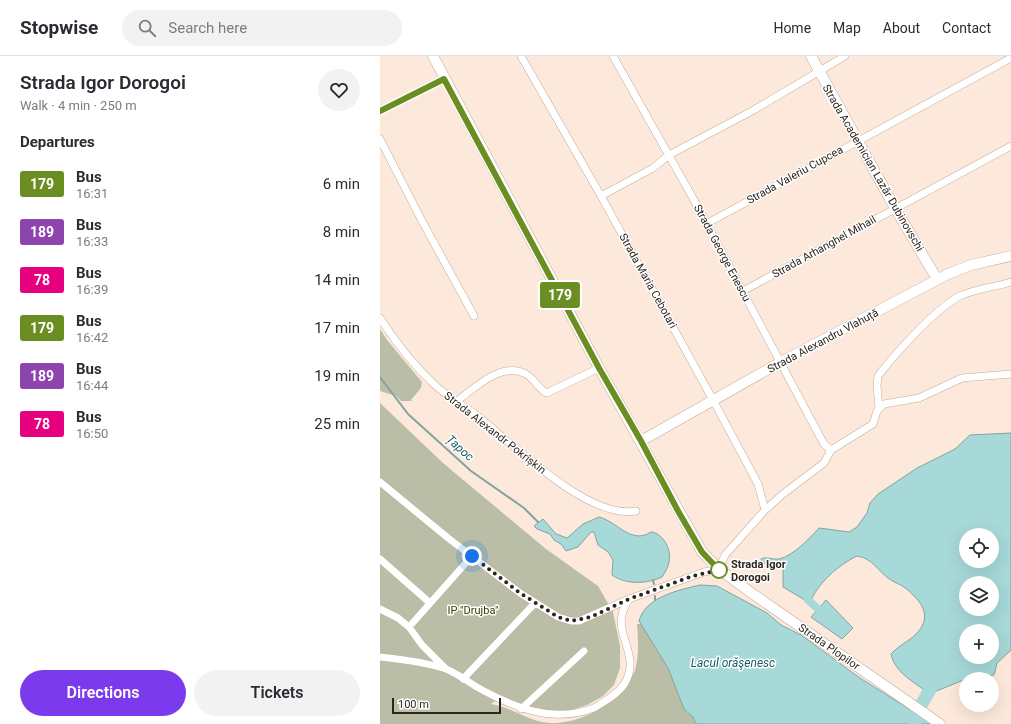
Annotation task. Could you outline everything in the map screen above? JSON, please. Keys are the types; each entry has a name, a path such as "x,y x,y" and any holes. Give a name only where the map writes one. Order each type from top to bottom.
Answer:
{"street":[{"name":"Strada Plopilor","path":"433,56 599,368 702,552 719,570 940,724"},
{"name":"Strada Maria Cebotari","path":"521,56 601,196 713,400 758,484 765,510"},
{"name":"Strada George Enescu","path":"613,56 743,291 824,444 831,450"},
{"name":"Strada Academician Lazăr Dubinovschi","path":"811,56 895,208 937,279"},
{"path":"601,196 653,168 669,156 845,56"},
{"name":"Strada Valeriu Cupcea","path":"706,224 1011,58"},
{"path":"380,111 444,79"},
{"path":"380,139 422,221 474,316"},
{"name":"Strada Arhanghel Mihail","path":"743,291 1011,146"},
{"name":"Strada Аlexandru Vlahuță","path":"641,441 781,362 937,279 971,265 1011,256"},
{"path":"380,482 472,556 535,603 558,617 571,621 591,617 629,599 704,572 719,570 725,555 765,510 783,494 824,464 831,450 873,424 879,408 877,386 878,376 922,328 944,307 961,296 1011,282"},
{"name":"Strada Alexandr Pokrîșkin","path":"380,318 400,347 441,391 457,401 539,467 582,496 611,510 626,512 636,511"},
{"path":"457,401 480,385 506,370 516,370 526,374 547,393 599,368"},
{"path":"879,408 887,402 919,398 962,378 1011,374"},
{"path":"409,627 472,556"},
{"path":"380,559 430,603"},
{"path":"380,609 398,618 409,627 422,645 446,669 521,709 542,717 567,717 590,710 616,694 624,684 629,669 630,655 621,616 629,599"},
{"path":"463,678 535,603"},
{"path":"521,709 584,651"},
{"path":"380,657 446,669"}],"green space":[{"path":"380,329 387,340 422,382 421,388 411,400 412,401 401,401 396,396 380,391"},
{"name":"IP \"Drujba\"","path":"380,403 443,463 546,549 598,586 613,612 620,646 620,668 614,685 603,696 587,705 562,713 528,708 524,713 497,700 491,704 506,708 534,720 549,723 570,721 591,714 617,695 633,675 638,656 637,624 641,624 668,668 684,709 693,717 696,724 380,724"}],"water":[{"path":"1011,433 1011,650 999,661 999,624 959,624 959,664 997,664 995,672 959,672 959,682 934,692 932,690 930,692 926,687 923,689 903,674 895,665 891,654 915,635 924,622 925,616 920,604 904,587 886,577 867,559 857,556 843,564 823,582 810,603 783,587 783,568 774,563 762,563 761,559 779,559 790,554 801,546 819,528 849,532 857,527 867,513 870,503 878,494 917,468 955,449 970,435"},
{"path":"599,517 637,536 651,532 659,535 668,547 670,557 668,566 662,577 643,582 624,581 612,575 613,560 608,552 598,545 594,532 591,532 578,547 566,551 550,534 537,529 534,526 543,519 556,534 567,538 583,524"},
{"name":"Lacul orăşenesc","path":"700,585 717,586 767,613 781,625 801,635 860,678 933,724 696,724 693,717 684,709 668,668 639,621 642,613 655,600 682,589"},
{"path":"826,600 853,628 842,639 811,617"}],"waterway":[{"name":"Țapoc","path":"380,377 408,414 471,471 524,508 538,522"},
{"path":"653,580 654,584"},
{"path":"808,600 817,608"},
{"path":"915,724 917,712 938,676"}],"bus line":[{"name":"179","path":"380,111 444,79 599,368 641,441 678,511 702,552 719,570"}],"place":[{"name":"Strada Igor Dorogoi","path":"719,570"}],"route":[{"path":"472,556 520,593 558,617 571,621 579,621 591,617 629,599 704,572 719,570"}]}
